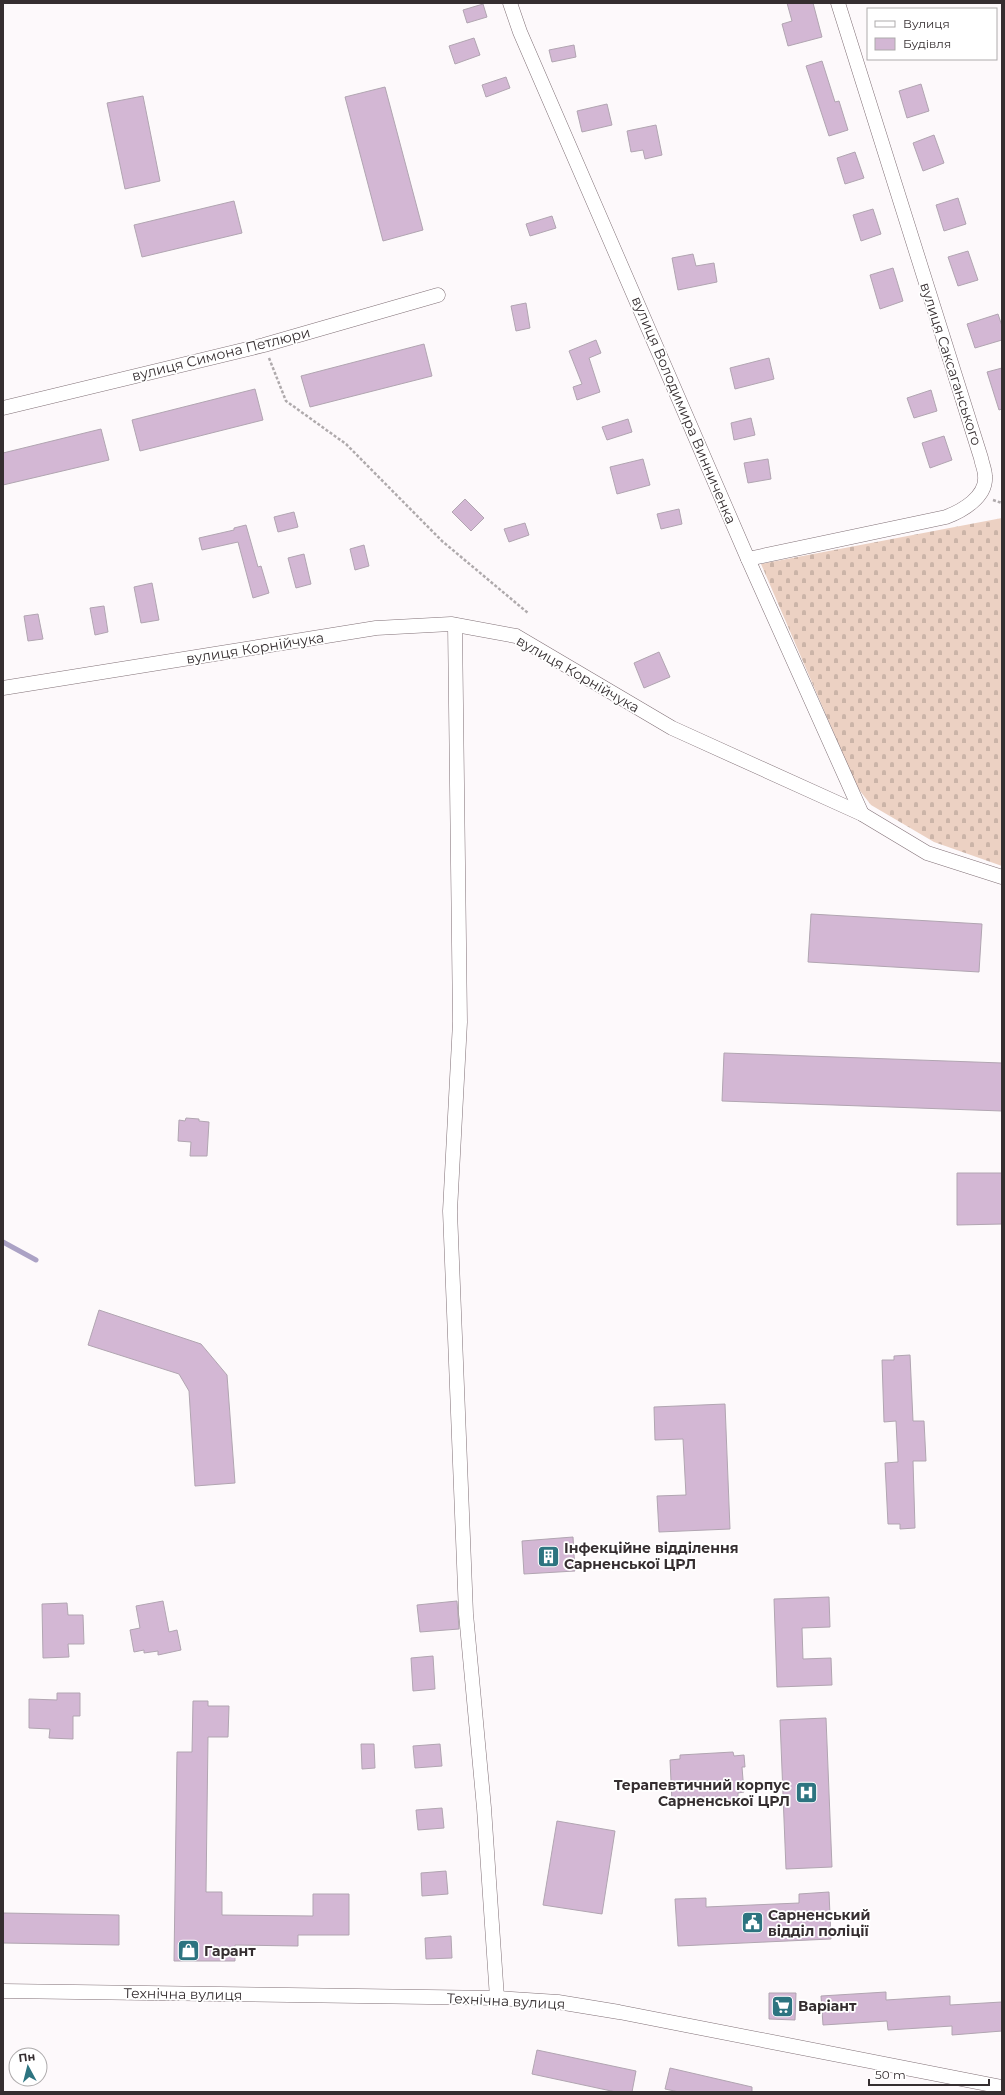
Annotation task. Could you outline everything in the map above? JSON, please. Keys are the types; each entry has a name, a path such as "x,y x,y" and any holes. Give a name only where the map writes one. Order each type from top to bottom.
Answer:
{"street":[{"name":"вулиця Володимира Винниченка","path":"510,3 520,32 748,559 862,814"},
{"name":"вулиця Саксаганського","path":"748,559 946,517 961,511 973,502 983,486 985,477 981,458 838,3"},
{"name":"вулиця Симона Петлюри","path":"3,408 264,345 438,295"},
{"name":"вулиця Корнійчука","path":"3,688 376,628 455,625 516,636 672,728 862,814 927,853 1002,877"},
{"path":"455,625 460,1022 450,1211 466,1614 484,1808 497,1998"},
{"name":"Технічна вулиця","path":"3,1991 497,1998 558,2002 619,2012 1002,2087"}],"path":[{"path":"264,345 286,401 346,444 442,541 528,613"}],"green space":[{"path":"1002,518 1002,866 934,842 871,805 857,787 761,564"}],"building":[{"path":"787,3 813,3 822,37 788,46 782,24 792,21"},
{"path":"483,4 487,17 467,23 463,10"},
{"path":"474,38 480,55 455,64 449,46"},
{"path":"574,45 576,57 552,62 549,50"},
{"path":"822,61 835,102 839,101 848,130 829,136 806,66"},
{"path":"506,77 510,88 486,97 482,85"},
{"path":"921,84 929,111 907,118 899,91"},
{"path":"385,87 423,230 383,241 345,97"},
{"path":"143,96 160,181 125,189 107,103"},
{"path":"607,104 612,125 582,132 577,111"},
{"path":"656,125 662,155 645,159 643,150 631,152 627,131"},
{"path":"934,135 944,163 923,171 913,143"},
{"path":"855,152 864,178 845,184 837,158"},
{"path":"958,198 966,224 944,231 936,205"},
{"path":"234,201 242,233 142,257 134,225"},
{"path":"873,209 881,234 861,241 853,215"},
{"path":"552,216 556,228 530,236 526,224"},
{"path":"968,251 978,280 958,286 948,257"},
{"path":"693,254 696,266 714,263 717,282 678,290 672,258"},
{"path":"893,268 903,301 880,309 870,275"},
{"path":"526,303 530,328 516,331 511,306"},
{"path":"998,314 1002,326 1002,340 975,348 967,324"},
{"path":"596,340 601,353 589,358 600,392 577,400 573,387 582,384 569,351"},
{"path":"424,344 432,376 310,407 301,376"},
{"path":"769,358 774,379 735,389 730,368"},
{"path":"1002,368 1002,409 999,410 987,372"},
{"path":"255,389 263,420 140,451 132,420"},
{"path":"931,390 937,411 914,418 907,398"},
{"path":"751,418 755,435 734,440 731,423"},
{"path":"628,419 632,432 607,440 602,427"},
{"path":"101,429 109,460 3,485 3,453"},
{"path":"944,436 952,460 930,468 922,443"},
{"path":"643,459 650,485 617,494 610,467"},
{"path":"768,459 771,479 748,483 744,463"},
{"path":"465,499 484,518 471,531 452,512"},
{"path":"679,509 682,524 661,529 657,514"},
{"path":"294,512 298,527 278,532 274,517"},
{"path":"525,523 529,535 509,542 504,529"},
{"path":"246,525 258,567 261,566 269,593 253,598 238,542 202,550 199,538 234,530 234,528"},
{"path":"364,545 369,566 355,570 350,549"},
{"path":"304,554 311,584 296,588 288,558"},
{"path":"152,583 159,620 141,623 134,587"},
{"path":"104,606 108,632 95,635 90,608"},
{"path":"38,614 43,639 28,641 24,616"},
{"path":"659,652 670,677 644,688 634,663"},
{"path":"811,914 982,924 979,972 808,962"},
{"path":"724,1053 1002,1063 1002,1111 722,1101"},
{"path":"186,1118 199,1119 199,1121 209,1122 207,1156 190,1156 191,1142 178,1141 179,1120 185,1121"},
{"path":"957,1173 1002,1173 1002,1224 957,1225"},
{"path":"99,1310 201,1344 227,1375 235,1483 195,1486 189,1391 179,1374 88,1345"},
{"path":"910,1355 913,1421 924,1421 926,1461 913,1461 915,1528 900,1529 900,1524 888,1524 885,1463 898,1462 896,1421 884,1422 882,1360 894,1360 894,1356"},
{"path":"725,1404 730,1529 659,1532 657,1496 686,1495 683,1439 655,1440 654,1407"},
{"name":"Інфекційне відділення Сарненської ЦРЛ","path":"573,1537 575,1571 524,1574 522,1541"},
{"path":"829,1597 830,1627 802,1628 803,1659 831,1658 832,1685 777,1687 774,1599"},
{"path":"163,1601 169,1632 177,1630 181,1650 158,1655 158,1651 144,1653 144,1650 134,1652 130,1630 140,1628 136,1606"},
{"path":"457,1601 459,1629 420,1632 417,1605"},
{"path":"67,1603 68,1615 83,1615 84,1644 68,1644 69,1657 43,1658 42,1604"},
{"path":"433,1656 435,1689 413,1691 411,1658"},
{"path":"57,1693 80,1693 80,1716 73,1716 73,1739 49,1738 50,1729 29,1728 29,1699 57,1700"},
{"path":"193,1701 208,1701 208,1706 229,1706 228,1737 208,1737 206,1892 222,1892 222,1915 313,1916 313,1894 349,1894 349,1935 298,1935 298,1946 235,1945 235,1961 174,1961 177,1752 192,1752"},
{"name":"Терапевтичний корпус Сарненської ЦРЛ","path":"826,1718 832,1867 786,1869 780,1720"},
{"path":"361,1744 374,1744 375,1768 362,1769"},
{"path":"440,1744 442,1766 415,1768 413,1746"},
{"path":"733,1752 734,1756 744,1755 745,1767 742,1767 744,1792 738,1793 738,1801 684,1805 684,1801 672,1802 670,1760 680,1759 680,1755"},
{"path":"442,1808 444,1828 418,1830 416,1810"},
{"path":"557,1821 615,1831 602,1914 543,1905"},
{"path":"446,1871 448,1894 422,1896 421,1873"},
{"name":"Сарненський відділ поліції","path":"829,1892 831,1939 678,1946 675,1899 706,1898 706,1907 799,1903 799,1894"},
{"path":"3,1913 119,1915 119,1945 3,1943"},
{"path":"451,1936 452,1958 426,1959 425,1938"},
{"path":"886,1992 886,2000 950,1996 950,2005 1002,2002 1002,2031 952,2035 952,2026 888,2030 887,2021 823,2025 821,1996"},
{"name":"Варіант","path":"769,1993 796,1993 795,2020 769,2019"},
{"path":"537,2050 636,2071 632,2092 616,2092 532,2074"},
{"path":"670,2068 752,2087 752,2092 679,2092 665,2089"}],"waterway":[{"path":"3,1242 36,1260"}],"place":[{"name":"Інфекційне відділення Сарненської ЦРЛ","path":"548,1556"},
{"name":"Терапевтичний корпус Сарненської ЦРЛ","path":"806,1793"},
{"name":"Сарненський відділ поліції","path":"753,1923"},
{"name":"Гарант","path":"188,1951"},
{"name":"Варіант","path":"782,2006"}]}
